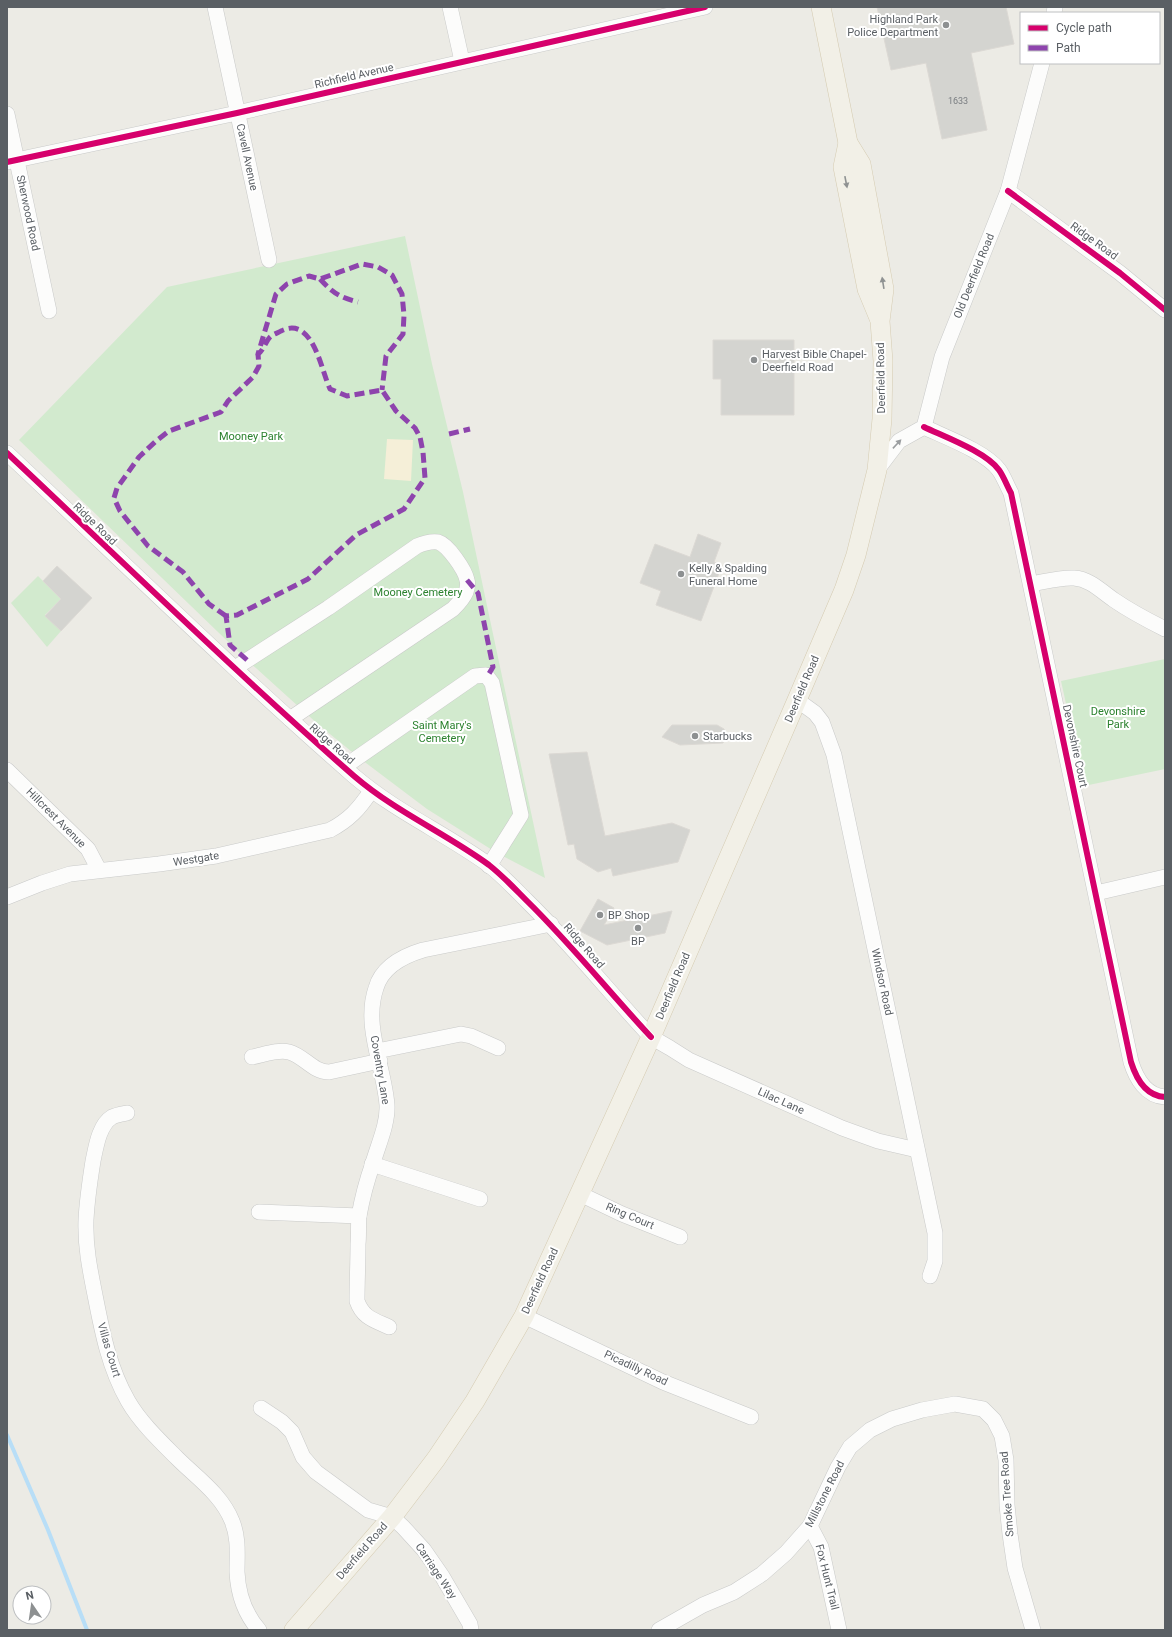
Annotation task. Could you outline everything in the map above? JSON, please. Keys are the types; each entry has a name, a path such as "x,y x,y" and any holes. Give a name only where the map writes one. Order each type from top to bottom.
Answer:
{"main road":[{"name":"Deerfield Road","path":"294,1630 392,1517 436,1459 475,1401 524,1316 651,1037 844,590 856,555 877,470 882,419 883,361 880,321 884,288 861,164 848,143 821,7"}],"street":[{"name":"Cavell Avenue","path":"215,7 269,260"},
{"path":"450,7 462,61"},
{"name":"Richfield Avenue","path":"12,161 237,113 677,10 705,7"},
{"name":"Old Deerfield Road","path":"924,426 942,357 1008,191 1042,64"},
{"name":"Sherwood Road","path":"7,114 12,161 49,311"},
{"name":"Ridge Road","path":"1008,191 1120,273 1165,310"},
{"path":"877,470 899,441 924,426"},
{"name":"Devonshire Court","path":"924,426 981,455 999,470 1011,493 1131,1062 1140,1083 1151,1093 1165,1098"},
{"name":"Ridge Road","path":"7,453 138,578 290,719 371,791 408,816 464,849 506,880 551,924 651,1037"},
{"path":"235,668 328,608 417,546 426,542 437,542 445,545 461,566 467,580 466,591 462,600 453,609 290,719"},
{"path":"1031,584 1074,578 1086,581 1145,619 1165,629"},
{"path":"344,767 475,676 486,675 492,683 521,815 489,866"},
{"name":"Windsor Road","path":"797,700 815,713 822,722 834,755 935,1233 935,1261 930,1276"},
{"name":"Hillcrest Avenue","path":"7,770 88,849 99,870"},
{"name":"Westgate","path":"7,897 70,874 216,856 330,830 346,821 364,802 371,791"},
{"path":"1096,893 1165,877"},
{"name":"Coventry Lane","path":"389,1327 368,1317 360,1310 357,1301 359,1216 372,1164 382,1134 387,1107 372,1025 371,1012 376,987 387,970 397,960 423,950 551,924"},
{"path":"252,1057 283,1051 291,1052 321,1072 330,1072 378,1056 461,1034 471,1036 498,1048"},
{"name":"Lilac Lane","path":"651,1037 690,1060 842,1128 878,1141 917,1150"},
{"name":"Villas Court","path":"127,1113 112,1118 100,1134 88,1189 86,1222 87,1254 103,1335 115,1374 128,1401 138,1416 177,1458 206,1484 222,1502 229,1515 237,1541 239,1593 248,1614 258,1630"},
{"path":"372,1164 480,1199"},
{"name":"Ring Court","path":"580,1194 622,1214 680,1237"},
{"path":"259,1212 359,1216"},
{"name":"Picadilly Road","path":"524,1316 663,1382 751,1417"},
{"name":"Millstone Road","path":"658,1630 703,1605 734,1592 762,1574 786,1553 810,1526 838,1467 850,1447 870,1430 892,1418 956,1404 983,1409"},
{"path":"261,1408 282,1422 292,1432 303,1457 316,1472 368,1510 392,1517"},
{"name":"Smoke Tree Road","path":"983,1409 994,1420 1002,1436 1006,1460 1006,1505 1015,1568 1033,1630"},
{"name":"Carriage Way","path":"392,1517 424,1550 439,1571 470,1624 471,1630"},
{"name":"Fox Hunt Trail","path":"810,1526 821,1547 839,1630"}],"green space":[{"name":"Mooney Park","path":"405,236 432,364 463,492 545,878 497,853 427,809 320,726 247,660 19,440 167,287"},
{"path":"38,576 61,599 45,615 61,631 47,647 11,603"},
{"name":"Devonshire Park","path":"1165,659 1165,769 1084,786 1061,681"}],"sand":[{"path":"387,439 413,440 411,481 384,479"}],"building":[{"name":"Highland Park Police Department","path":"877,7 1006,7 1014,44 971,53 987,130 942,139 926,63 891,70"},
{"name":"Harvest Bible Chapel- Deerfield Road","path":"713,340 794,340 794,415 721,415 721,379 713,379"},
{"name":"Kelly & Spalding Funeral Home","path":"698,534 721,543 714,562 722,565 701,621 656,605 661,591 640,583 655,544 690,557"},
{"path":"57,566 92,598 61,631 45,616 61,599 43,581"},
{"name":"Starbucks","path":"672,725 717,725 724,729 726,737 723,743 680,745 662,737"},
{"path":"587,752 605,836 672,823 690,830 678,862 613,876 611,868 598,872 577,859 574,844 568,845 549,754"},
{"path":"598,899 614,908 604,925 672,911 665,933 607,945 580,931"}],"waterway":[{"path":"7,1435 48,1530 87,1630"}],"marked path":[{"path":"247,660 230,645 226,616 237,615 308,579 356,535 404,509 425,478 420,437 415,428 396,411 382,390 347,396 330,389 319,358 308,337 301,331 292,328 281,331 270,337 258,354 276,294 287,284 309,276 320,279 362,264 378,267 392,275 402,294 404,315 403,334 386,356 382,390"},
{"path":"320,279 337,294 358,302"},
{"path":"226,616 209,604 183,572 148,546 120,511 114,498 117,488 139,457 156,441 169,431 221,412 228,401 253,377 259,366 258,354"},
{"path":"449,434 470,429"},
{"path":"467,580 478,593 493,667 487,677"}],"cycle path":[{"path":"7,162 237,113 705,7"},
{"path":"1008,191 1120,273 1165,310"},
{"path":"924,427 975,451 993,463 999,470 1011,493 1131,1062 1139,1080 1147,1090 1158,1096 1165,1097"},
{"path":"7,453 222,657 354,776 387,801 472,853 489,865 509,883 559,934 651,1037"}],"place":[{"name":"Highland Park Police Department","path":"946,25"},
{"name":"Harvest Bible Chapel- Deerfield Road","path":"754,360"},
{"name":"Kelly & Spalding Funeral Home","path":"681,574"},
{"name":"Starbucks","path":"695,736"},
{"name":"BP Shop","path":"600,915"},
{"name":"BP","path":"638,928"}],"park label":[{"name":"Mooney Cemetery","path":"418,592"},
{"name":"Saint Mary's Cemetery","path":"442,731"}]}
